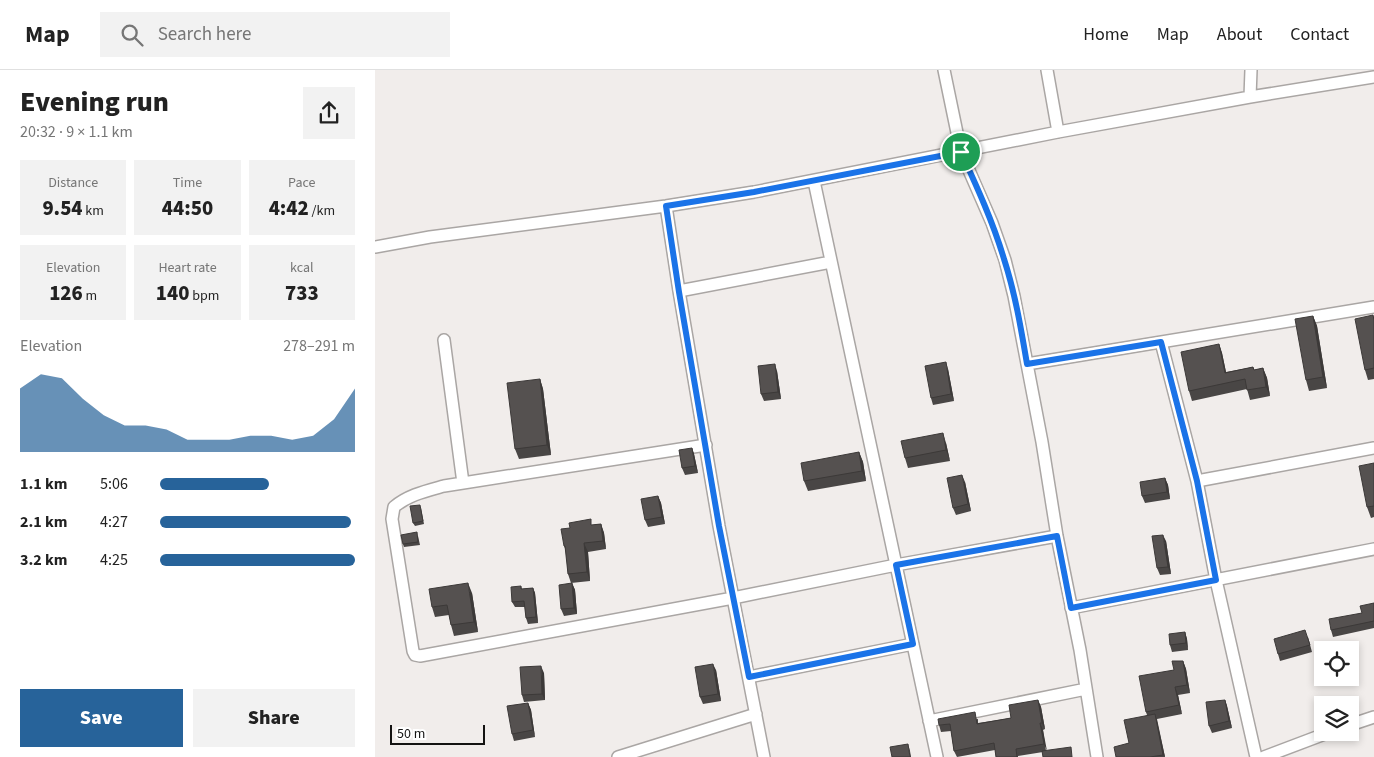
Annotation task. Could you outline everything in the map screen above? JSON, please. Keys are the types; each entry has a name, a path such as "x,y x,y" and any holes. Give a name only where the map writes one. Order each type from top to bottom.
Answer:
{"street":[{"path":"944,70 961,152 992,223 1005,260 1014,296 1042,442 1097,757"},
{"path":"1047,70 1058,132"},
{"path":"1249,97 1251,70"},
{"path":"375,247 430,237 666,206 754,192 1058,132 1374,76"},
{"path":"814,180 937,757"},
{"path":"666,206 719,526 764,757"},
{"path":"679,292 831,262"},
{"path":"1027,364 1374,307"},
{"path":"444,340 463,483"},
{"path":"1161,342 1197,481 1216,580 1256,757"},
{"path":"706,445 444,486 401,501 394,507 393,519 415,655 420,656 733,598 896,565 1057,536"},
{"path":"1197,481 1374,448"},
{"path":"1071,608 1374,549"},
{"path":"749,677 913,644"},
{"path":"929,720 1086,689"},
{"path":"618,757 755,714"},
{"path":"1359,723 1374,717"},
{"path":"1264,757 1314,738"}],"building":[{"path":"1373,315 1374,368 1365,370 1355,319"},
{"path":"1313,316 1323,377 1306,380 1295,319"},
{"path":"1219,344 1225,373 1253,367 1254,370 1263,368 1266,387 1247,390 1245,379 1189,391 1181,352"},
{"path":"946,362 951,394 931,398 925,366"},
{"path":"775,364 778,392 761,394 758,366"},
{"path":"540,379 547,445 515,449 507,383"},
{"path":"943,433 946,450 905,458 901,441"},
{"path":"692,448 695,466 682,468 679,450"},
{"path":"859,452 862,471 804,481 801,463"},
{"path":"1374,463 1374,506 1367,507 1359,466"},
{"path":"962,475 968,504 953,508 947,478"},
{"path":"1165,478 1167,492 1142,496 1140,482"},
{"path":"658,496 662,517 645,520 641,499"},
{"path":"420,505 423,521 413,523 410,506"},
{"path":"591,519 591,525 601,524 603,541 584,543 587,572 568,574 561,529 570,528 569,523"},
{"path":"417,532 418,542 403,544 401,535"},
{"path":"1163,535 1168,567 1157,568 1152,536"},
{"path":"468,583 474,622 451,625 447,605 432,607 429,589"},
{"path":"572,583 574,608 561,609 559,585"},
{"path":"521,586 521,589 533,588 536,617 526,618 524,601 512,602 511,587"},
{"path":"1374,603 1374,621 1331,630 1329,619 1362,613 1360,606"},
{"path":"1305,630 1310,645 1278,654 1274,639"},
{"path":"1185,632 1186,643 1170,645 1169,634"},
{"path":"1172,661 1183,661 1187,685 1175,687 1179,705 1146,712 1139,676 1174,670"},
{"path":"713,664 718,694 700,697 695,667"},
{"path":"541,666 542,694 522,695 520,667"},
{"path":"1038,700 1044,744 1016,749 1017,757 996,757 994,743 954,751 950,724 939,725 938,719 975,712 977,724 1011,718 1009,705"},
{"path":"1225,700 1229,721 1209,726 1206,702"},
{"path":"528,703 533,730 512,734 507,706"},
{"path":"1155,714 1163,755 1116,757 1114,747 1129,743 1124,720"},
{"path":"908,744 910,757 892,757 890,747"},
{"path":"1071,747 1072,757 1043,757 1042,751"}],"route":[{"path":"961,152 992,223 1005,260 1027,364 1161,342 1197,481 1216,580 1071,608 1057,536 896,565 913,644 749,677 719,526 666,206 754,192 961,152"}]}
